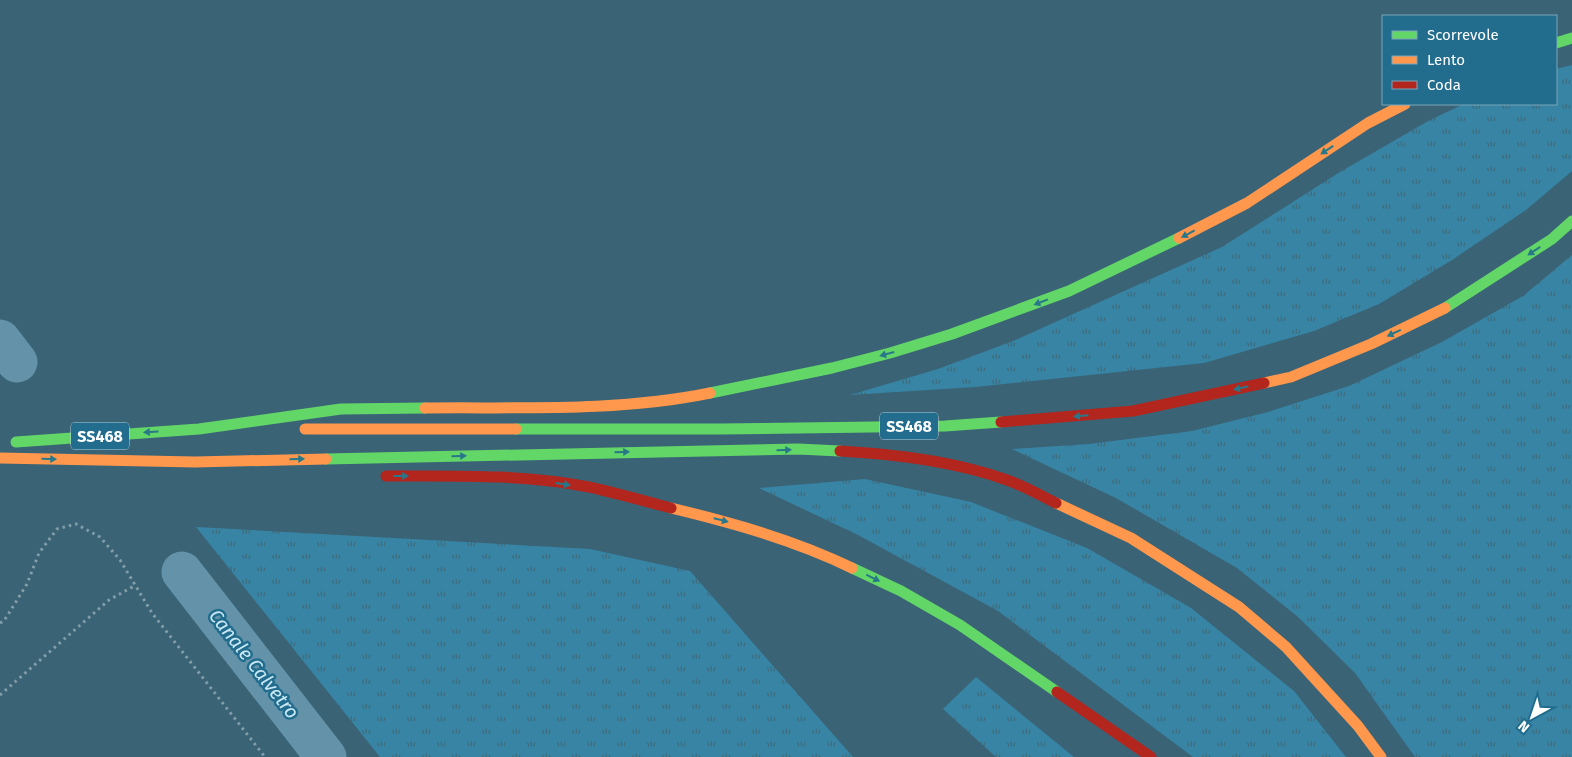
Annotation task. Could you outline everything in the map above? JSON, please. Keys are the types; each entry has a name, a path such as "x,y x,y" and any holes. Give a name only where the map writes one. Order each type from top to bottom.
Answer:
{"highway":[{"path":"1557,43 1572,38"},
{"name":"SS468","path":"0,444 199,429 341,409 594,406 649,402 690,397 774,381 890,354 1069,292 1247,203 1368,123 1403,105"},
{"name":"SS468","path":"199,429 720,429 945,426 1133,411 1291,377 1370,344 1437,313 1552,239 1572,221"},
{"name":"SS468","path":"0,458 195,462 798,450 862,452 943,462 1008,480 1123,534 1239,607 1286,647 1358,726 1381,757"},
{"name":"SS468","path":"195,462 303,471"},
{"path":"371,475 499,478 534,480 588,487 739,525 819,552 901,591 960,625 1151,757"}],"path":[{"path":"0,623 4,621 28,584 39,554 57,529 76,524 100,537 120,560 134,586 152,612 265,757"},
{"path":"0,695 109,600 134,586"}],"green space":[{"path":"1572,65 1572,171 1526,210 1452,260 1379,304 1314,331 1204,363 975,387 850,395 938,369 1013,341 1222,247 1340,172 1430,120 1462,105 1557,105 1557,69"},
{"path":"1572,255 1572,757 1415,757 1355,673 1297,616 1237,568 1116,498 1012,449 1089,444 1192,431 1268,412 1349,386 1442,342 1523,296"},
{"path":"865,479 971,502 1087,548 1191,608 1294,691 1346,757 1193,757 998,611 858,535 759,488"},
{"path":"196,527 590,549 690,571 853,757 380,757"},
{"path":"976,677 1074,757 996,757 943,709"}],"waterway":[{"name":"Canale Calvetro","path":"0,340 17,362"},
{"name":"Canale Calvetro","path":"182,572 326,757"}],"traffic: fast":[{"path":"1557,43 1572,38"},
{"path":"1445,308 1552,239 1572,221"},
{"path":"710,393 832,368 952,334 1069,291 1179,238"},
{"path":"16,442 199,429 341,409 425,408"},
{"path":"516,429 945,426 1001,422"},
{"path":"326,459 798,449 840,451"},
{"path":"852,568 901,591 960,625 1057,692"}],"traffic: slow":[{"path":"1179,238 1247,203 1368,123 1403,105"},
{"path":"1264,383 1291,377 1371,344 1445,308"},
{"path":"425,408 604,406 675,399 710,393"},
{"path":"305,429 516,429"},
{"path":"0,458 195,462 326,459"},
{"path":"1056,503 1131,538 1239,607 1286,647 1358,726 1381,757"},
{"path":"671,508 763,533 808,549 852,568"}],"traffic: jam":[{"path":"1001,422 1133,411 1264,383"},
{"path":"840,451 903,456 946,463 987,473 1013,482 1056,503"},
{"path":"386,476 488,477 539,480 589,487 671,508"},
{"path":"1057,692 1151,757"}]}
